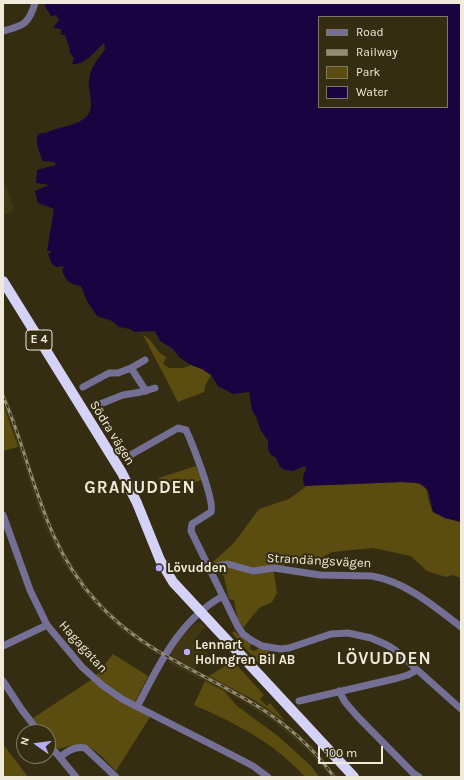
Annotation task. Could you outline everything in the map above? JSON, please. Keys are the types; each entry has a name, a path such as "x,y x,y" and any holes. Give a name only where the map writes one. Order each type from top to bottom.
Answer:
{"highway":[{"name":"Södra vägen","path":"3,281 125,479 137,503 160,560 173,582 354,777"}],"street":[{"path":"3,31 25,23 31,14 35,3"},
{"path":"83,387 109,373 118,373 145,360"},
{"path":"131,368 146,391"},
{"path":"95,406 123,395 154,388"},
{"path":"127,457 178,428 186,430 212,504 211,512 192,524 191,527 199,547 243,634 262,646 285,649 331,634 355,633 371,638 387,645 461,709"},
{"name":"Hagagatan","path":"3,515 25,578 36,603 47,625 73,658 111,692 137,707 253,766 268,777"},
{"name":"Strandängsvägen","path":"211,570 217,566 228,564 253,571 274,568 320,575 379,577 405,587 420,596 461,627"},
{"path":"137,707 173,641 201,612 215,600 223,596"},
{"path":"3,646 47,625"},
{"path":"299,701 403,676 417,670"},
{"path":"3,680 33,724"},
{"path":"339,691 357,716 413,773 419,777"},
{"path":"60,757 74,748 85,748 116,777"},
{"path":"56,752 76,777"}],"shaded area":[{"path":"3,177 14,210 3,215"},
{"path":"3,389 16,420 53,528 69,559 88,587 104,605 125,625 160,650 157,655 121,630 99,610 63,563 37,505 3,404"},
{"path":"197,623 201,623 205,627 193,641 209,654 195,669 243,694 277,715 312,745 338,777 330,777 307,750 273,721 240,700 168,662 171,656 168,655 184,633"}],"green space":[{"path":"143,335 147,337 159,352 165,356 166,358 163,364 169,368 183,368 191,365 202,369 211,375 205,386 204,392 178,402"},
{"path":"3,404 18,447 3,451"},
{"path":"196,466 202,480 167,491 158,478"},
{"path":"401,482 419,484 426,488 433,512 445,518 461,522 461,578 453,575 446,577 427,571 411,556 373,548 332,552 305,566 301,559 295,556 283,566 273,564 277,593 272,602 259,608 243,628 238,621 234,600 229,599 224,577 213,562 234,543 259,509 289,499 308,485"},
{"path":"234,631 251,644 250,649 254,651 259,648 267,650 271,653 261,666 232,633"},
{"path":"113,654 148,676 135,702 131,703 95,677"},
{"path":"233,661 264,695 260,699 267,706 270,703 285,721 256,701 209,676"},
{"path":"91,680 103,689 150,717 116,771 100,755 86,746 76,745 59,749 56,747 56,724 37,724 33,718"},
{"path":"205,681 224,691 237,706 278,736 311,766 319,777 305,777 268,744 224,719 194,705"},
{"path":"3,744 16,761 16,764 18,764 28,777 3,777"}],"water":[{"path":"44,3 461,3 461,522 445,518 433,512 428,490 419,483 401,482 305,486 303,479 306,469 305,466 293,471 284,470 280,467 276,458 270,454 268,449 268,441 260,429 252,410 249,392 233,394 218,386 211,375 180,358 173,349 160,341 155,331 134,332 130,329 119,327 112,321 97,316 87,301 81,286 74,285 65,277 62,271 64,266 56,267 52,264 48,254 51,251 47,251 54,209 38,203 35,191 49,185 36,183 37,170 56,165 54,162 43,161 38,148 37,139 38,135 41,133 46,133 76,123 81,121 89,114 91,105 89,79 95,63 105,49 104,43 86,60 81,63 72,64 74,58 70,53 65,35 61,35 61,29 53,28 59,20 57,15 51,16"}],"railway":[{"path":"3,396 14,423 40,503 51,528 63,554 77,578 96,601 114,619 151,647 233,692 277,719 308,746 334,777"}],"place":[{"name":"Lövudden","path":"159,568"},
{"name":"Lennart Holmgren Bil AB","path":"187,652"}],"district":[{"name":"GRANUDDEN","path":"140,488"},
{"name":"LÖVUDDEN","path":"384,659"}]}
